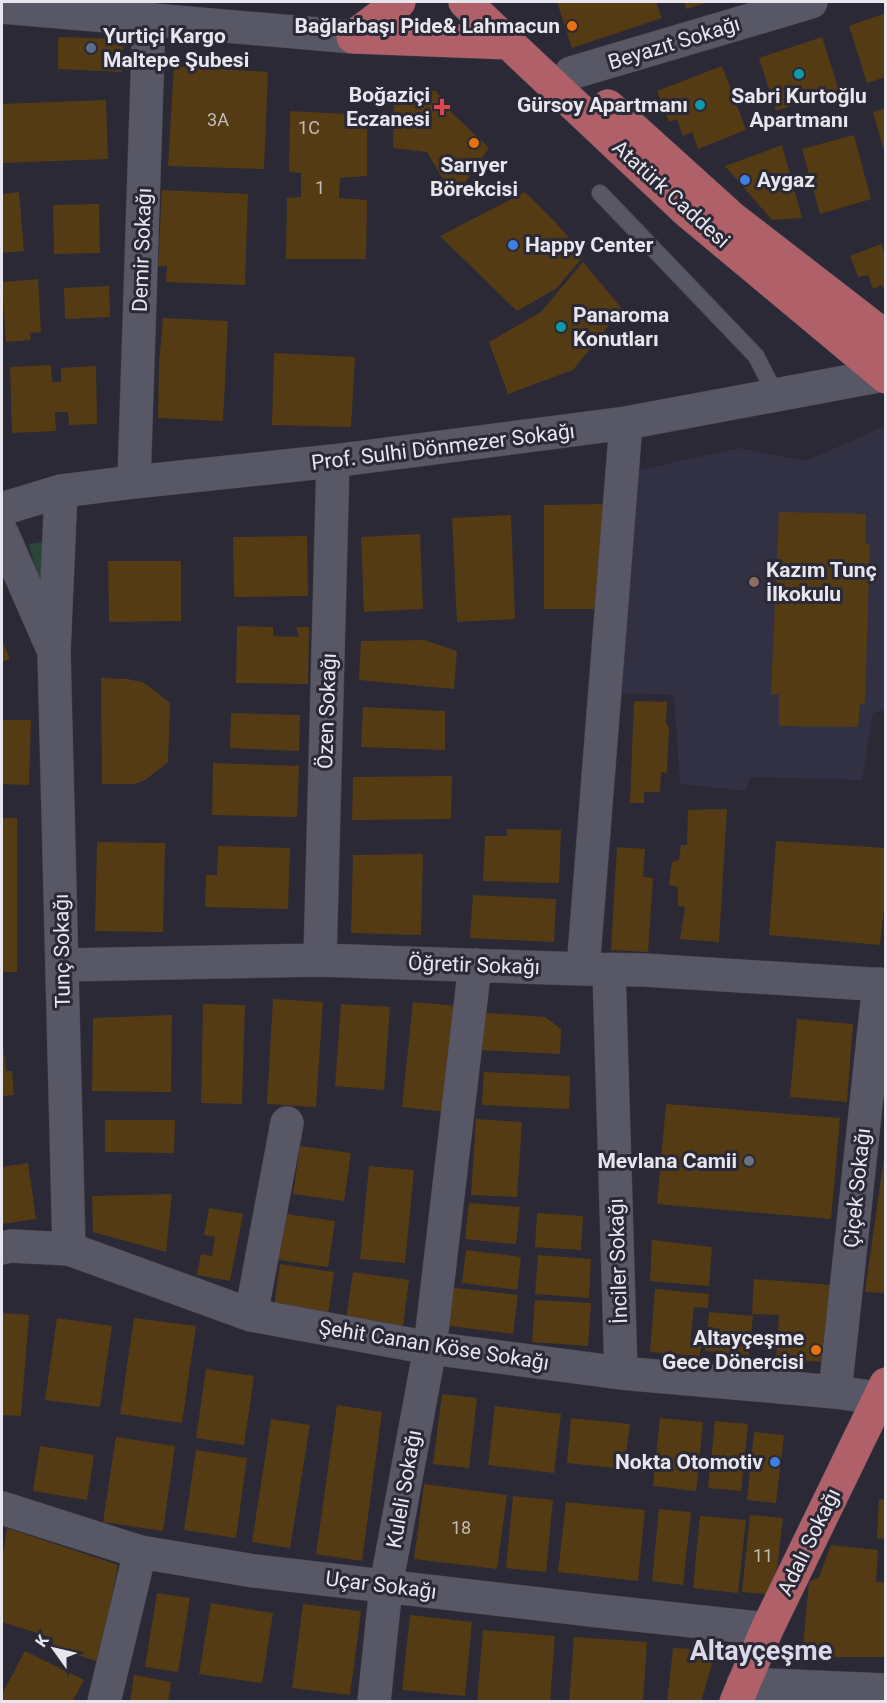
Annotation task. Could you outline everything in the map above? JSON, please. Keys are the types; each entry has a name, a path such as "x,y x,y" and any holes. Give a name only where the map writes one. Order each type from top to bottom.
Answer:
{"main road":[{"path":"353,37 399,2"},
{"path":"353,37 414,29 442,17 453,2"},
{"name":"Atatürk Caddesi","path":"465,2 687,211 884,376"},
{"name":"Atatürk Caddesi","path":"498,2 520,26 732,218 885,337"},
{"path":"353,37 508,43"},
{"name":"Adalı Sokağı","path":"740,1693 767,1629 882,1391"}],"street":[{"name":"Beyazıt Sokağı","path":"571,73 811,2"},
{"path":"2,7 353,37"},
{"name":"Demir Sokağı","path":"134,482 149,18"},
{"name":"Prof. Sulhi Dönmezer Sokağı","path":"2,509 61,492 333,461 626,423 884,376"},
{"name":"İnciler Sokağı","path":"621,1372 596,970 626,423"},
{"name":"Özen Sokağı","path":"320,960 333,461"},
{"name":"Tunç Sokağı","path":"61,492 54,652 69,1249"},
{"name":"Tunç Sokağı","path":"2,533 54,652"},
{"name":"Öğretir Sokağı","path":"63,965 320,960 656,971 882,985"},
{"name":"Kuleli Sokağı","path":"374,1701 386,1586 430,1348 475,965"},
{"name":"Çiçek Sokağı","path":"835,1392 882,985"},
{"path":"251,1315 287,1123"},
{"name":"Şehit Canan Köse Sokağı","path":"2,1248 11,1246 69,1249 251,1315 430,1348 621,1372 835,1392 882,1391"},
{"name":"Uçar Sokağı","path":"2,1508 140,1552 254,1571 767,1629"},
{"path":"104,1701 140,1552"},
{"path":"740,1693 885,1690"}],"lane":[{"path":"600,193 756,356 776,395"}],"shaded area":[{"name":"Kazım Tunç İlkokulu","path":"885,426 885,710 873,713 862,780 750,777 746,791 680,784 674,695 613,693 631,472 739,448 806,461"}],"green space":[{"path":"53,541 42,597 29,544"}],"building":[{"path":"557,2 656,2 662,18 572,48"},
{"path":"684,2 709,2 686,9"},
{"path":"886,13 886,77 867,83 849,26"},
{"path":"58,37 124,39 122,72 58,69"},
{"name":"Sabri Kurtoğlu Apartmanı","path":"822,37 839,90 776,111 759,58"},
{"path":"174,66 268,72 264,169 168,166"},
{"name":"Gürsoy Apartmanı","path":"722,66 746,130 698,149 692,132 683,136 677,119 669,122 657,91"},
{"path":"394,90 436,91 452,113 489,148 458,193 441,176 427,152 393,148"},
{"path":"106,100 108,159 2,163 2,104"},
{"path":"886,108 886,155 885,155 873,112"},
{"path":"290,111 367,115 367,176 340,178 339,198 367,200 366,259 286,259 287,198 301,197 301,173 289,172"},
{"path":"854,135 871,199 820,214 802,149"},
{"path":"782,145 802,218 772,220 725,166"},
{"path":"162,190 248,194 245,285 166,282 167,266 158,266"},
{"path":"19,192 24,251 2,253 2,194"},
{"name":"Happy Center","path":"525,192 584,255 557,288 517,311 440,236"},
{"path":"99,204 100,253 54,254 53,205"},
{"path":"881,244 886,256 885,294 882,285 873,289 868,275 858,277 850,256"},
{"name":"Panaroma Konutları","path":"583,262 622,309 573,370 508,394 489,342 541,312"},
{"path":"38,279 41,332 30,333 31,340 6,342 2,282"},
{"path":"109,286 110,317 65,319 64,288"},
{"path":"163,318 228,321 223,421 158,418"},
{"path":"274,353 355,357 351,427 272,425"},
{"path":"51,365 52,382 61,382 61,368 96,366 97,424 69,425 68,412 55,412 56,431 12,433 10,367"},
{"path":"603,504 604,609 544,609 544,505"},
{"path":"779,512 866,514 865,544 870,544 865,703 860,704 858,727 779,726 779,695 771,694"},
{"path":"511,515 515,619 457,622 452,518"},
{"path":"420,534 423,609 364,612 361,537"},
{"path":"307,536 308,596 234,597 233,537"},
{"path":"108,561 181,561 181,621 109,622"},
{"path":"237,626 273,627 273,636 299,637 296,627 309,627 308,684 236,683"},
{"path":"2,640 10,659 2,662"},
{"path":"424,640 457,651 454,689 359,680 361,641"},
{"path":"101,678 142,682 170,703 168,762 145,780 135,784 102,784"},
{"path":"634,701 667,702 666,723 669,728 667,773 661,772 660,792 644,792 644,803 630,803"},
{"path":"363,707 445,711 445,750 361,747"},
{"path":"231,713 300,715 299,751 230,748"},
{"path":"2,720 31,720 29,785 2,784"},
{"path":"213,763 299,766 297,817 212,815"},
{"path":"452,776 451,819 352,820 353,777"},
{"path":"727,809 719,942 680,939 685,907 678,906 678,887 669,885 672,862 679,860 681,845 687,845 688,810"},
{"path":"2,818 17,818 17,972 2,972"},
{"path":"507,829 561,830 559,883 483,881 485,836 507,836"},
{"path":"776,841 886,848 886,890 880,945 769,935"},
{"path":"97,842 165,843 163,932 95,931"},
{"path":"218,846 290,848 288,909 205,907 206,875 217,875"},
{"path":"617,847 645,849 643,877 653,878 648,952 611,950"},
{"path":"423,854 421,935 351,933 353,855"},
{"path":"473,895 556,899 554,942 470,938"},
{"path":"273,999 323,1002 316,1107 267,1104"},
{"path":"413,1002 457,1006 447,1112 402,1107"},
{"path":"203,1004 245,1005 242,1104 201,1103"},
{"path":"341,1004 390,1007 384,1090 335,1086"},
{"path":"476,1012 545,1017 561,1029 560,1054 476,1050"},
{"path":"172,1015 171,1092 92,1091 93,1018"},
{"path":"797,1019 853,1024 847,1102 790,1097"},
{"path":"2,1043 6,1071 12,1071 14,1095 2,1096"},
{"path":"484,1072 570,1076 569,1109 482,1105"},
{"name":"Mevlana Camii","path":"666,1104 840,1118 831,1219 657,1204"},
{"path":"476,1119 522,1122 517,1197 471,1195"},
{"path":"105,1120 175,1120 174,1153 105,1152"},
{"path":"300,1146 351,1153 344,1201 293,1194"},
{"path":"884,1157 886,1157 886,1293 865,1292"},
{"path":"28,1163 36,1219 2,1224 2,1167"},
{"path":"369,1166 414,1170 405,1263 360,1259"},
{"path":"172,1194 166,1252 93,1232 92,1196"},
{"path":"469,1203 520,1207 516,1244 465,1239"},
{"path":"209,1208 243,1214 230,1281 197,1275 201,1254 212,1256 215,1237 204,1235"},
{"path":"280,1213 335,1221 328,1267 273,1259"},
{"path":"537,1213 583,1216 581,1250 535,1247"},
{"path":"652,1240 712,1247 709,1286 650,1281"},
{"path":"466,1250 521,1257 517,1290 462,1283"},
{"path":"538,1255 591,1259 589,1298 535,1294"},
{"path":"280,1264 334,1272 327,1321 273,1314"},
{"path":"353,1272 409,1280 403,1327 346,1319"},
{"path":"754,1279 831,1285 825,1362 776,1359 779,1315 752,1314"},
{"path":"447,1287 518,1295 513,1334 443,1325"},
{"path":"655,1289 709,1294 708,1308 694,1307 690,1345 701,1346 700,1356 650,1352"},
{"path":"535,1300 591,1303 588,1346 532,1342"},
{"path":"709,1312 753,1316 749,1355 705,1351"},
{"path":"2,1313 29,1315 21,1416 2,1415"},
{"path":"57,1318 112,1326 100,1407 45,1400"},
{"path":"134,1318 196,1326 182,1423 120,1414"},
{"path":"206,1369 254,1376 244,1445 196,1438"},
{"path":"442,1394 477,1398 469,1468 433,1464"},
{"path":"337,1405 382,1412 362,1561 316,1554"},
{"path":"495,1406 561,1414 554,1473 488,1465"},
{"path":"571,1418 630,1424 624,1469 567,1463"},
{"path":"660,1418 703,1422 696,1491 653,1486"},
{"path":"271,1419 310,1425 290,1548 252,1542"},
{"path":"715,1421 748,1424 741,1491 708,1488"},
{"path":"754,1432 784,1435 776,1503 747,1500"},
{"path":"116,1437 175,1446 163,1531 103,1522"},
{"path":"40,1446 94,1455 87,1500 33,1491"},
{"path":"196,1450 247,1458 236,1538 184,1530"},
{"path":"424,1484 507,1495 497,1569 414,1559"},
{"path":"513,1496 553,1500 546,1572 506,1568"},
{"path":"879,1499 886,1500 886,1539 877,1538"},
{"path":"566,1502 645,1510 638,1581 558,1572"},
{"path":"659,1509 691,1512 683,1585 652,1581"},
{"path":"750,1515 783,1518 774,1595 742,1592"},
{"path":"700,1516 746,1520 738,1593 693,1588"},
{"path":"7,1528 118,1565 99,1662 53,1647 53,1638 2,1622 2,1561"},
{"path":"831,1545 878,1550 876,1582 886,1582 886,1657 802,1657 809,1582 819,1577"},
{"path":"157,1593 190,1598 178,1672 145,1667"},
{"path":"211,1603 273,1613 262,1683 199,1674"},
{"path":"303,1604 361,1611 350,1695 292,1688"},
{"path":"410,1615 472,1622 465,1696 402,1690"},
{"path":"483,1630 555,1636 550,1702 477,1702"},
{"path":"574,1637 647,1642 643,1702 569,1702"},
{"path":"673,1648 716,1650 701,1702 667,1702"},
{"path":"25,1651 84,1680 72,1702 2,1702 2,1694"},
{"path":"134,1675 171,1682 168,1702 130,1702"}],"place":[{"name":"Bağlarbaşı Pide& Lahmacun","path":"572,26"},
{"name":"Yurtiçi Kargo Maltepe Şubesi","path":"91,48"},
{"name":"Sabri Kurtoğlu Apartmanı","path":"799,74"},
{"name":"Gürsoy Apartmanı","path":"700,105"},
{"name":"Boğaziçi Eczanesi","path":"442,107"},
{"name":"Sarıyer Börekcisi","path":"474,143"},
{"name":"Aygaz","path":"745,180"},
{"name":"Happy Center","path":"513,245"},
{"name":"Panaroma Konutları","path":"561,327"},
{"name":"Kazım Tunç İlkokulu","path":"754,582"},
{"name":"Mevlana Camii","path":"749,1161"},
{"name":"Altayçeşme Gece Dönercisi","path":"816,1350"},
{"name":"Nokta Otomotiv","path":"775,1462"}],"district":[{"name":"Altayçeşme","path":"761,1651"}]}
